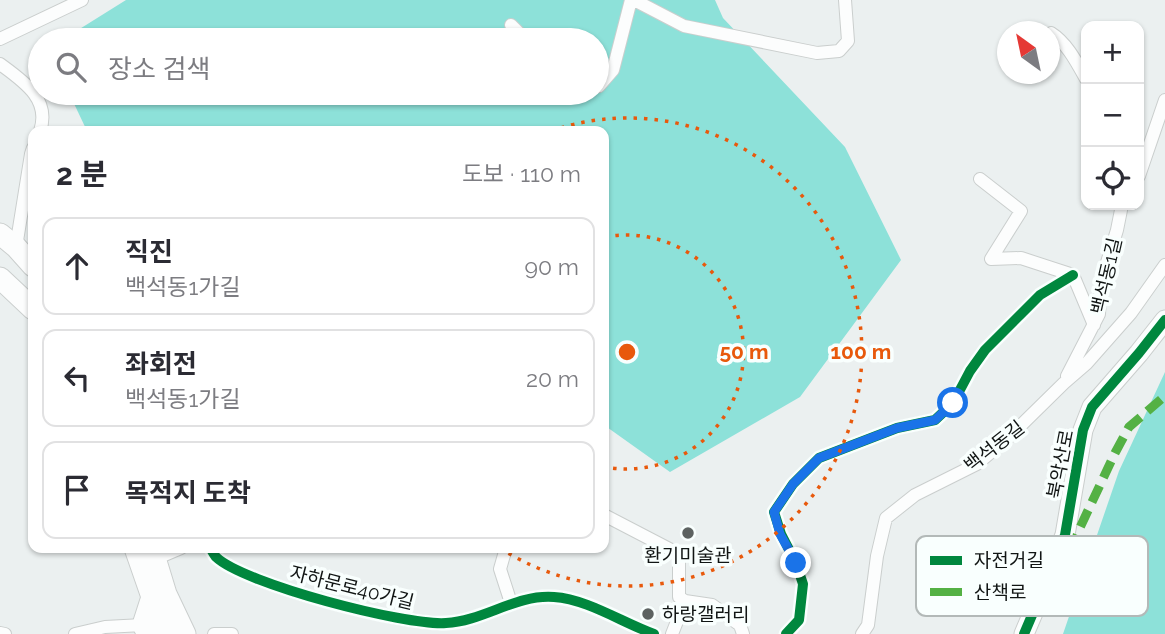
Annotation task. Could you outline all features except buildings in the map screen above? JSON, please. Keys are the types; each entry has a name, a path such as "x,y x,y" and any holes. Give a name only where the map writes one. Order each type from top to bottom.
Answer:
{"main road":[{"path":"8,241 28,261"},
{"path":"0,278 28,304"},
{"path":"137,553 152,597 169,634"},
{"path":"153,553 166,594 185,634"},
{"path":"146,629 152,597"}],"street":[{"path":"0,39 59,4 82,0"},
{"path":"609,74 613,69 633,0 684,26 817,53 839,51 848,41 845,0"},
{"path":"511,25 514,28"},
{"path":"1060,40 1081,70"},
{"path":"0,64 28,87"},
{"path":"1144,164 1165,100"},
{"path":"42,105 42,126"},
{"path":"8,241 28,165"},
{"path":"980,179 1021,211 990,259 1021,258 1073,275 1094,325"},
{"name":"백석동1길","path":"1064,383 1099,314 1101,282 1121,210"},
{"name":"백석동길","path":"862,634 868,625 877,556 886,518 915,495 976,464 1009,438 1086,364 1131,313 1165,265"},
{"path":"786,634 799,620 803,584 796,563 780,534 774,512 793,484 819,458 897,428 935,420 953,403 985,350 1040,295 1073,275"},
{"name":"북악산로","path":"1065,536 1083,430 1092,407 1165,320"},
{"path":"609,518 679,554 680,597 685,601 712,605 740,625 743,634"},
{"name":"자하문로40가길","path":"214,553 230,566 267,583 346,606 414,621 447,623 488,613 531,598 554,597 578,601 654,634"},
{"path":"505,553 500,569 511,603"},
{"path":"672,634 685,601"},
{"name":"북악산로","path":"1024,634 1032,616"},
{"path":"75,634 105,627 146,629"},
{"path":"214,634 232,634"}],"shaded area":[{"path":"126,0 715,0 723,18 845,147 901,260 800,397 670,472 609,429 609,126 85,126 75,105 609,105 609,28 81,28"},
{"path":"1165,372 1165,634 1063,634 1069,616 1148,616 1148,536 1097,536 1119,471"}],"marked path":[{"path":"1076,536 1129,427 1165,396"}],"cycle path":[{"path":"786,634 799,620 803,584 774,512 793,484 819,458 897,428 935,420 953,403 985,350 1040,295 1073,275"},
{"path":"1065,536 1083,430 1092,407 1165,320"},
{"path":"213,553 232,568 291,591 397,618 446,623 474,618 513,603 554,597 579,602 654,634"},
{"path":"1024,634 1032,616"}],"place":[{"name":"환기미술관","path":"688,533"},
{"name":"하랑갤러리","path":"648,614"}],"route":[{"path":"796,563 780,534 774,512 793,484 819,458 897,428 935,420 953,403"}]}
